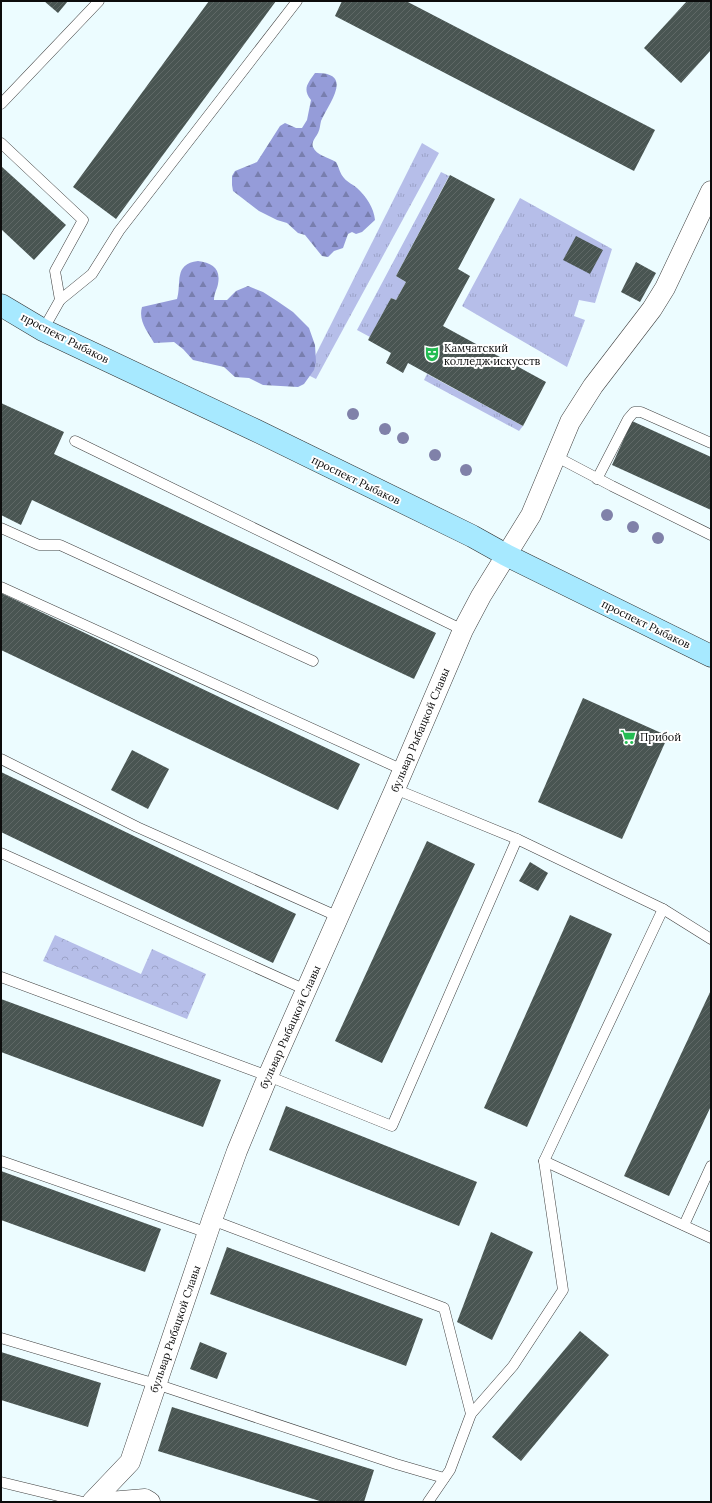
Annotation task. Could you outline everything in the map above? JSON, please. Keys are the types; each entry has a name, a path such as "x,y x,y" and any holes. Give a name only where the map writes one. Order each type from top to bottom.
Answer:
{"main road":[{"name":"проспект Рыбаков","path":"2,307 43,330 472,536 506,555 711,656"}],"street":[{"name":"бульвар Рыбацкой Славы","path":"92,1502 130,1462 237,1151 268,1076 395,789 463,630 481,596 531,515 570,422 593,386 652,309 665,288 709,198"},
{"path":"109,1502 145,1498 150,1502"}],"lane":[{"path":"1,104 99,1"},
{"path":"43,330 60,300 92,274 119,231 296,1"},
{"path":"1,143 83,220 55,271 60,300"},
{"path":"597,478 628,419 634,412 641,412 711,444"},
{"path":"76,441 463,630"},
{"path":"555,456 711,535"},
{"path":"1,528 39,545 60,545 313,661"},
{"path":"1,587 403,770"},
{"path":"1,759 137,827 339,917"},
{"path":"395,789 517,839 663,909 711,939"},
{"path":"1,977 268,1076 392,1126 517,839"},
{"path":"1,853 306,990"},
{"path":"428,1502 450,1470 471,1414 513,1366 564,1290 544,1161 663,909"},
{"path":"1,1161 210,1226 444,1308 471,1414"},
{"path":"544,1161 711,1238"},
{"path":"684,1225 711,1166"},
{"path":"1,1338 156,1384 396,1464 444,1478"},
{"path":"1,1482 83,1502"}],"green space":[{"path":"315,73 327,74 334,78 337,83 333,98 321,121 319,132 313,141 313,147 320,154 336,162 347,181 357,188 366,198 373,211 375,220 362,232 356,234 352,232 348,234 343,248 334,251 328,257 322,256 305,235 298,233 287,223 259,211 233,191 232,185 232,176 235,171 257,162 280,126 285,123 296,128 302,128 307,120 311,100 306,89"},
{"path":"422,143 439,153 316,379 306,374"},
{"path":"441,172 449,176 396,276 406,282 396,300 391,298 370,337 357,330"},
{"path":"520,198 612,249 595,303 579,300 574,316 585,320 567,367 462,306"},
{"path":"198,261 207,263 217,270 219,278 214,300 227,300 236,291 248,286 263,292 293,312 309,328 315,345 316,362 314,370 304,384 298,387 263,385 249,378 235,377 224,367 193,360 174,342 154,343 142,322 142,307 177,299 182,270 190,263"},
{"path":"427,374 523,426 519,431 424,380"},
{"path":"55,935 141,974 152,949 206,974 187,1019 43,961"}],"building":[{"path":"44,1 68,1 58,13"},
{"path":"209,1 276,1 116,219 73,187"},
{"path":"342,1 406,1 655,130 634,171 335,16"},
{"path":"687,1 711,1 711,50 681,83 644,48"},
{"path":"1,166 66,225 34,260 1,229"},
{"path":"450,175 495,199 458,269 470,276 443,326 546,382 523,426 408,363 403,373 386,363 391,353 368,340 391,298 396,300 406,282 396,276"},
{"path":"576,236 603,250 590,274 563,260"},
{"path":"636,262 656,273 640,302 621,292"},
{"path":"1,403 64,432 54,454 436,633 414,679 32,500 21,525 1,515"},
{"path":"632,421 711,457 711,510 612,465"},
{"path":"1,593 360,764 338,810 1,650"},
{"path":"583,698 668,736 622,839 538,802"},
{"path":"132,750 169,769 148,809 111,790"},
{"path":"1,772 296,914 273,963 1,832"},
{"path":"427,841 475,864 382,1063 335,1041"},
{"path":"530,862 548,873 538,891 519,881"},
{"path":"570,915 612,934 527,1127 484,1108"},
{"path":"711,990 711,1106 669,1196 624,1176"},
{"path":"1,999 221,1080 203,1127 1,1052"},
{"path":"286,1106 477,1182 459,1226 269,1150"},
{"path":"1,1171 161,1229 145,1272 1,1220"},
{"path":"491,1232 533,1252 492,1340 457,1322"},
{"path":"227,1247 423,1319 406,1366 210,1294"},
{"path":"580,1331 609,1355 521,1461 492,1437"},
{"path":"200,1342 227,1353 217,1379 190,1369"},
{"path":"1,1352 101,1383 88,1427 1,1400"},
{"path":"172,1407 374,1470 364,1502 323,1502 158,1451"}],"place":[{"name":"Камчатский колледж искусств","path":"432,354"},
{"name":"Прибой","path":"628,737"}]}
